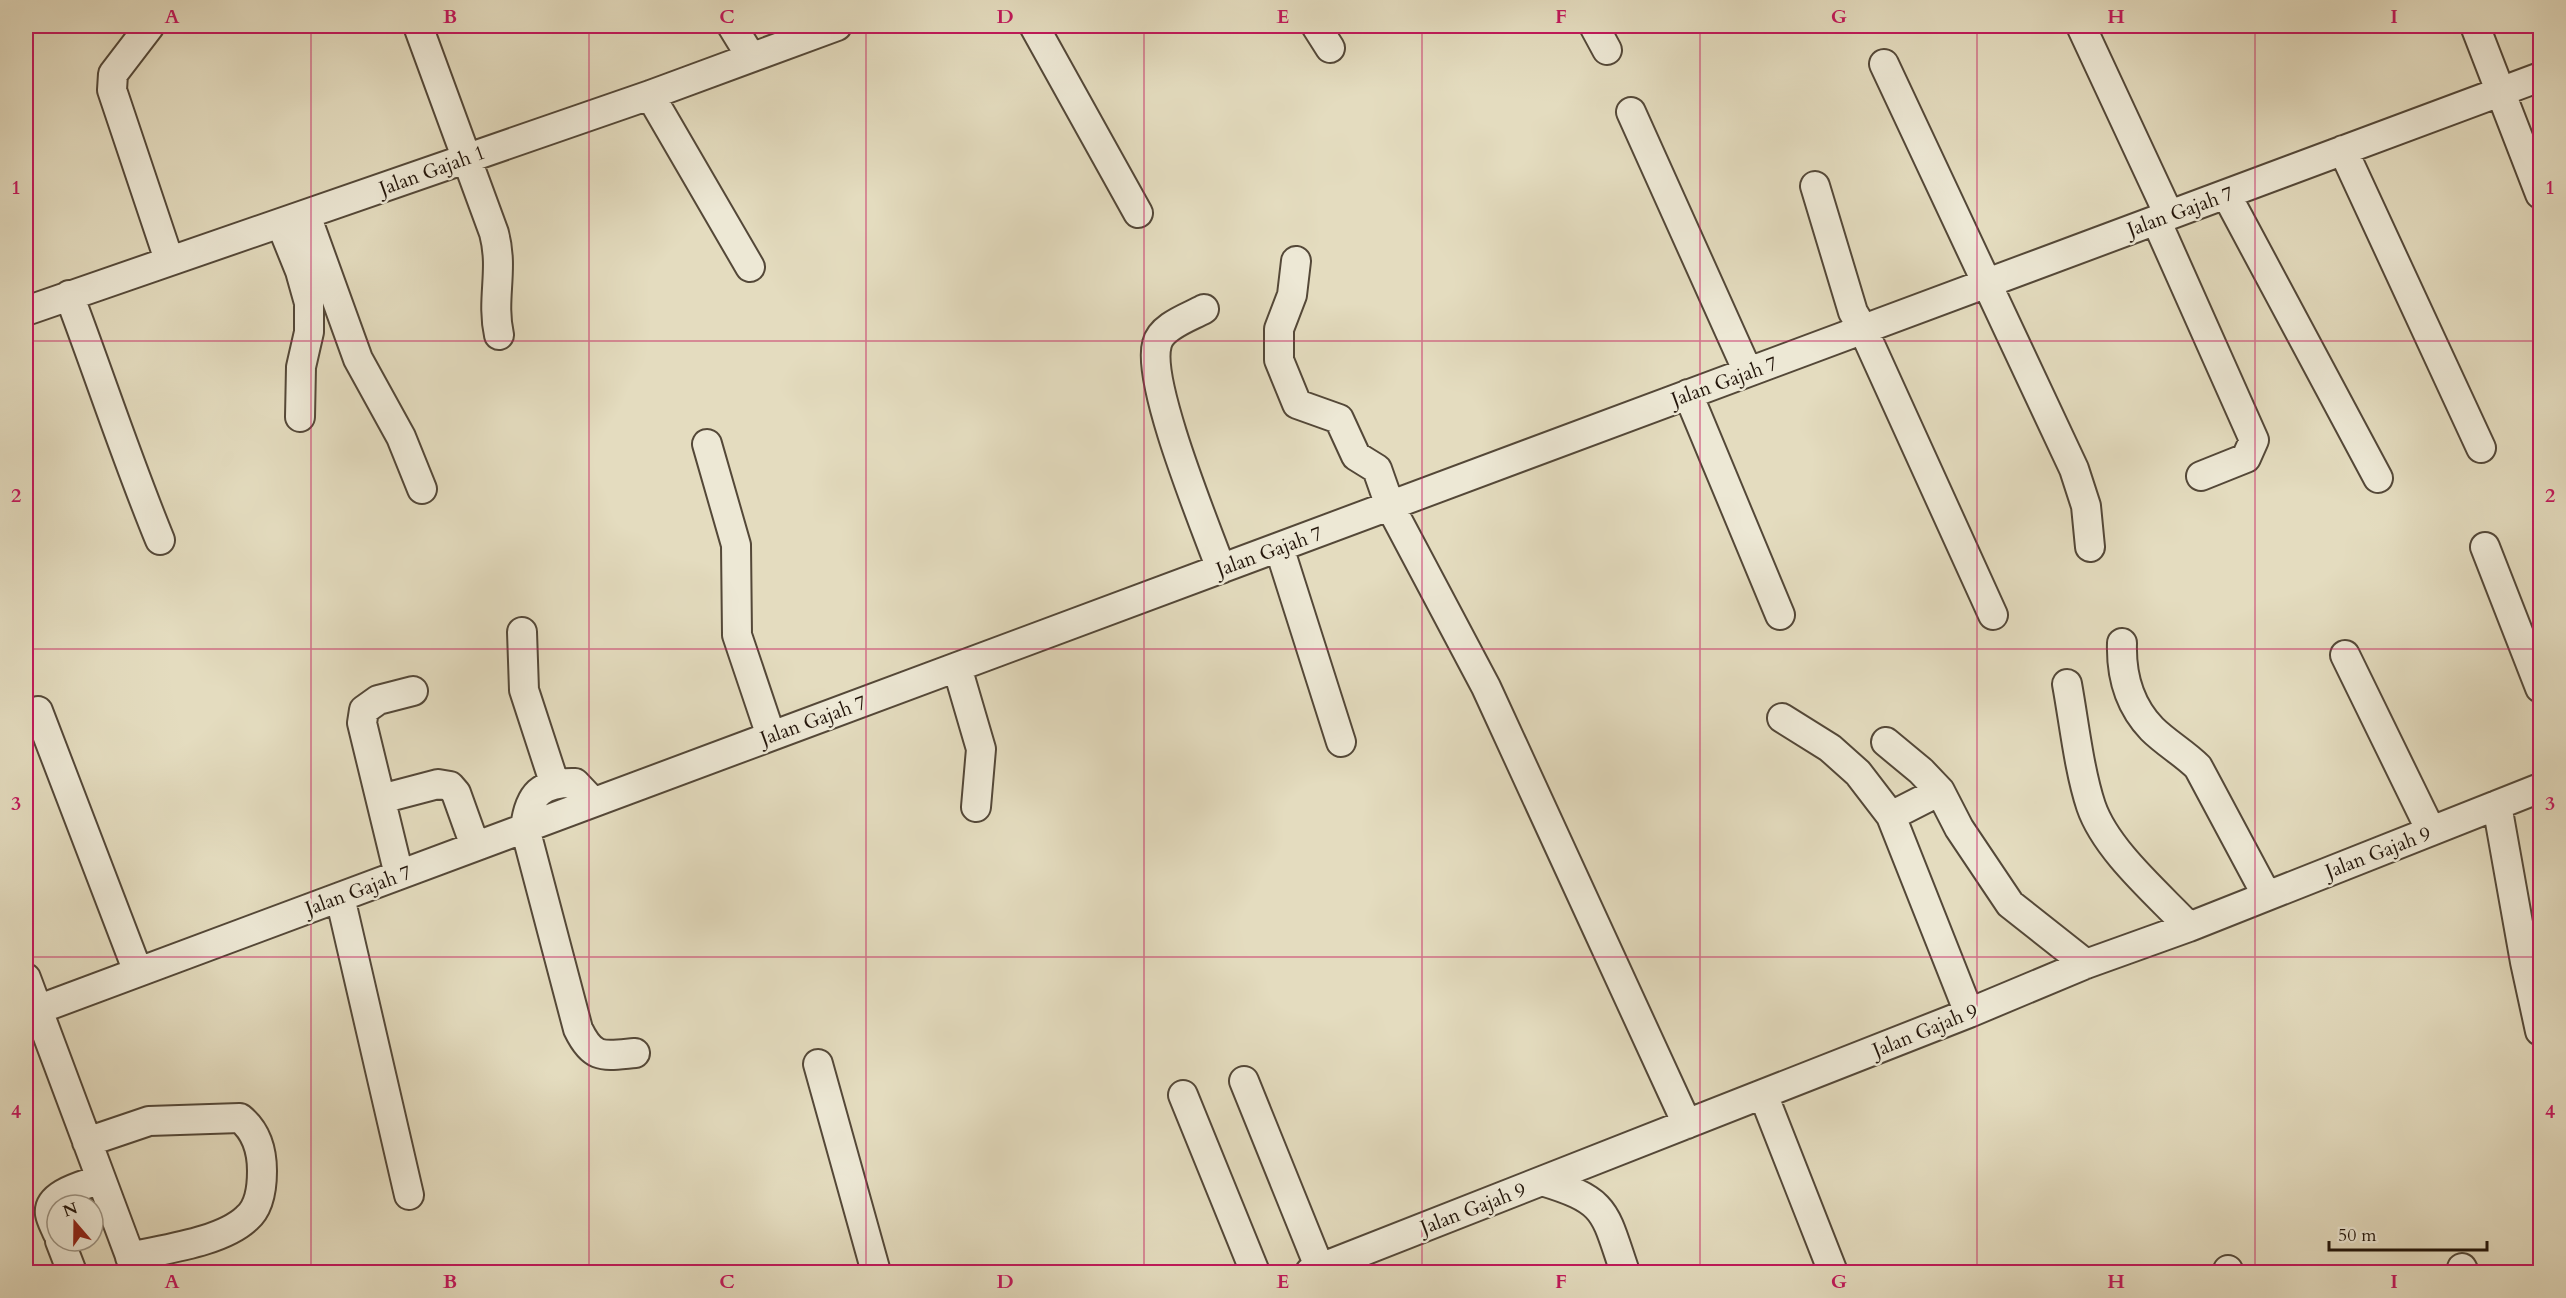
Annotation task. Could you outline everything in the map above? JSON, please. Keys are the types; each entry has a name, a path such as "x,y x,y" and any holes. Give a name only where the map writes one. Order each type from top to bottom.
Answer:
{"street":[{"path":"418,26 499,251 500,269 496,296 499,335"},
{"path":"732,26 751,57"},
{"name":"Jalan Gajah 1","path":"26,311 650,95 837,26"},
{"path":"1034,26 1138,213"},
{"path":"2081,26 2254,440 2246,458 2201,476"},
{"path":"2475,26 2541,194"},
{"path":"149,27 113,74 112,90 169,260"},
{"path":"1884,64 2074,469 2086,506 2090,548"},
{"name":"Jalan Gajah 7","path":"31,1012 2541,77"},
{"path":"650,95 750,267"},
{"path":"1631,111 1748,372"},
{"path":"2343,150 2481,448"},
{"path":"1815,186 1853,312 1863,329 1994,615"},
{"path":"2226,194 2378,478"},
{"path":"294,220 300,271 309,303 309,332 301,367 300,417"},
{"path":"294,220 358,359 401,437 423,489"},
{"path":"1296,261 1292,295 1280,329 1279,360 1288,388 1297,404 1339,419 1356,456 1377,469 1389,506 1486,687 1687,1124"},
{"path":"69,295 110,403 131,471 160,540"},
{"path":"1204,309 1163,332 1156,344 1158,381 1189,484 1221,569"},
{"path":"1688,394 1780,615"},
{"path":"707,444 736,545 737,635 771,736"},
{"path":"1279,547 1341,742"},
{"path":"2485,547 2541,688"},
{"path":"522,632 524,690 554,782"},
{"path":"2122,643 2121,666 2138,712 2153,730 2183,751 2198,768 2267,896"},
{"path":"2345,655 2431,831"},
{"path":"957,667 981,749 976,807"},
{"path":"2067,684 2091,806 2100,826 2128,863 2189,927"},
{"path":"399,874 362,723 364,710 378,700 413,690"},
{"path":"38,711 138,972"},
{"path":"1782,718 1830,748 1858,772 1891,816 1969,1013"},
{"path":"1886,742 1921,771 1940,791 1959,828 2010,904 2086,964"},
{"path":"593,802 575,783 554,782 541,790 527,807 525,828 578,1029 585,1043 594,1053 609,1056 634,1053"},
{"path":"381,799 438,784 450,786 456,793 475,846"},
{"name":"Jalan Gajah 9","path":"1315,1271 1969,1013 2086,964 2189,927 2541,788"},
{"path":"1891,816 1940,791"},
{"path":"2497,806 2525,962 2541,1030"},
{"path":"340,897 410,1195"},
{"path":"26,978 31,1012 87,1142 133,1265 224,1233 249,1217 262,1190 262,1160 252,1128 240,1118 149,1121 87,1142"},
{"path":"818,1064 876,1272"},
{"path":"1244,1082 1315,1271"},
{"path":"1763,1094 1833,1272"},
{"path":"1183,1095 1255,1272"},
{"path":"65,1193 101,1179"},
{"path":"1542,1181 1575,1191 1598,1205 1608,1222 1625,1272"},
{"path":"65,1253 72,1272"}]}
